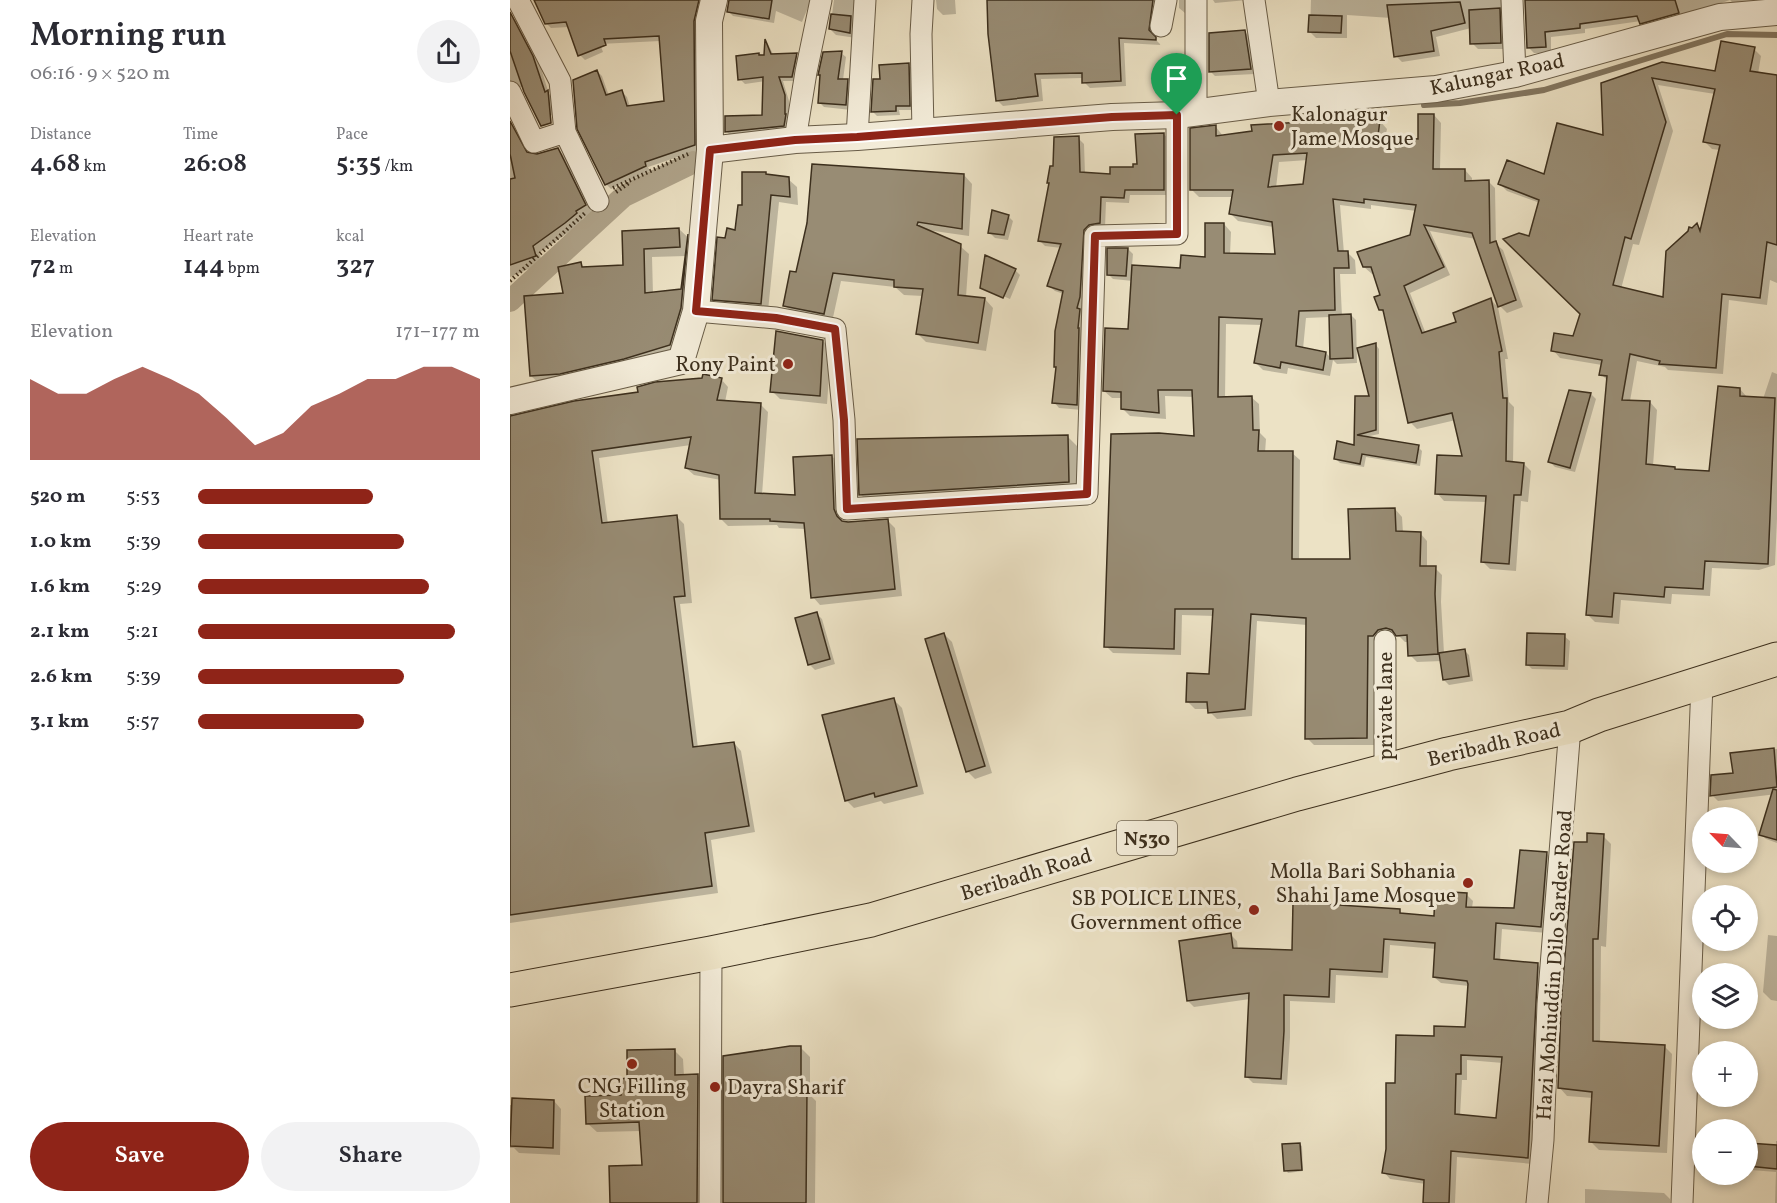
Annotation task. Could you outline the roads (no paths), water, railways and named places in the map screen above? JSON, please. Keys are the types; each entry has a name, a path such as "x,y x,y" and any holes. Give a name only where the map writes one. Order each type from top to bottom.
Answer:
{"highway":[{"name":"Beribadh Road","path":"510,990 711,953 871,920 1297,794 1448,754 1570,727 1599,715 1777,659"}],"street":[{"path":"518,0 560,81 565,132 598,201"},
{"path":"510,401 681,361 696,311 710,150 709,21 714,0"},
{"path":"795,140 821,0"},
{"path":"857,137 865,0"},
{"path":"923,0 921,34 923,132"},
{"path":"1161,26 1166,0"},
{"path":"696,311 776,318 835,329 844,420 847,509 1087,494 1095,236 1177,234 1196,0"},
{"path":"1254,0 1269,103"},
{"path":"1512,0 1515,74"},
{"name":"Kalungar Road","path":"710,150 795,140 1187,113 1269,103 1436,89 1515,74 1720,17 1777,12"},
{"path":"510,92 534,142 565,132"},
{"name":"private lane","path":"1385,641 1385,771"},
{"path":"1682,1203 1702,683"},
{"name":"Hazi Mohiuddin Dilo Sarder Road","path":"1537,1203 1543,1140 1548,1004 1570,727"},
{"path":"710,1203 711,953"}],"waterway":[{"path":"1424,105 1460,103 1544,90 1727,34 1777,35"},
{"path":"510,301 624,196 694,162"}],"place":[{"name":"Kalonagur Jame Mosque","path":"1279,126"},
{"name":"Rony Paint","path":"788,364"},
{"name":"Molla Bari Sobhania Shahi Jame Mosque","path":"1468,883"},
{"name":"SB POLICE LINES, Government office","path":"1254,910"},
{"name":"CNG Filling Station","path":"632,1064"},
{"name":"Dayra Sharif","path":"715,1087"}]}
